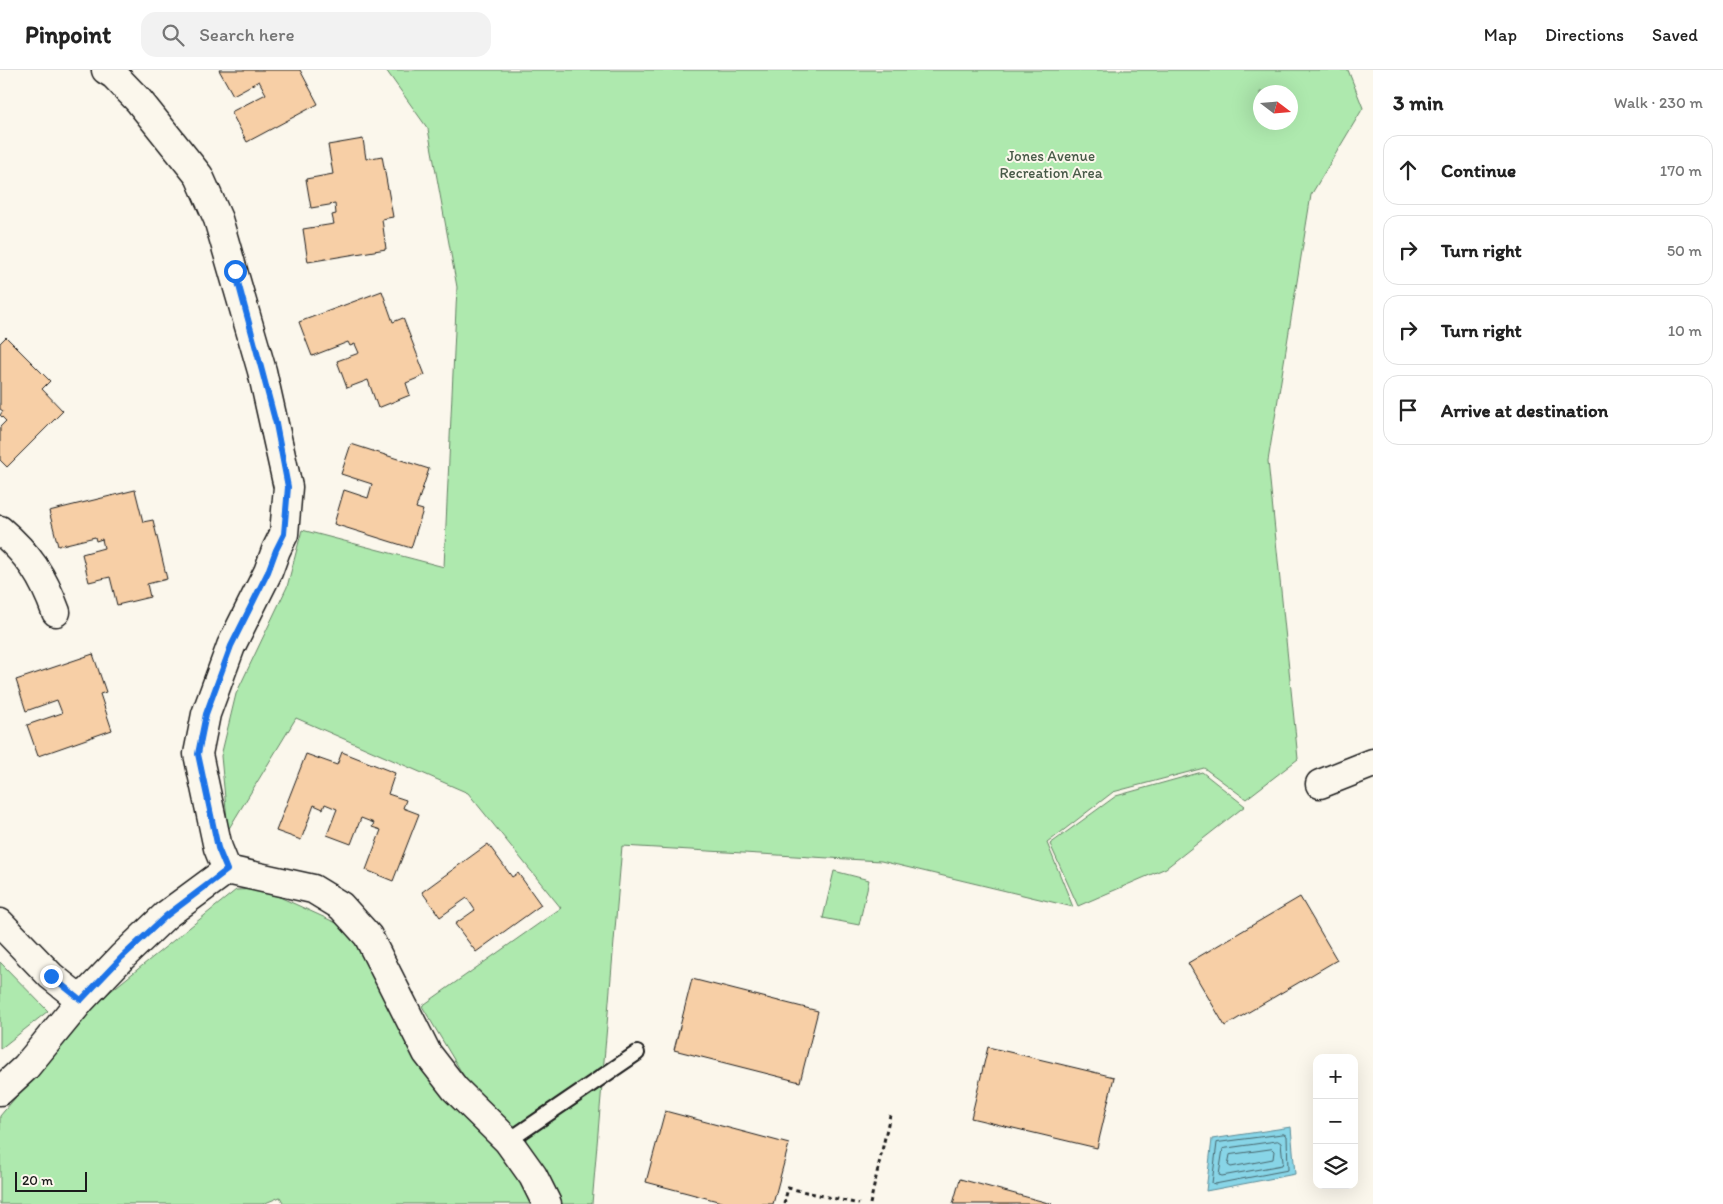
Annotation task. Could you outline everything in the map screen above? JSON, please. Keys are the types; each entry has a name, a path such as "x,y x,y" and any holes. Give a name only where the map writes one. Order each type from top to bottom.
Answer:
{"street":[{"path":"106,70 114,75 139,101 174,143 199,176 207,193 218,219 235,271 276,424 288,487 284,534 268,572 231,646 206,714 198,754 218,848 227,870"},
{"path":"0,530 13,541 33,565 46,586 56,612"},
{"path":"1320,784 1373,763"},
{"path":"0,1091 26,1067 81,1000 122,957 166,916 227,870 313,889 341,906 368,936 427,1053 455,1089 508,1141 533,1176 547,1204"},
{"path":"0,923 51,976 81,1000"}],"lane":[{"path":"508,1141 637,1053"}],"path":[{"path":"870,1204 890,1115"},
{"path":"784,1204 788,1188 859,1204"}],"green space":[{"name":"Jones Avenue Recreation Area","path":"386,70 1348,70 1363,108 1311,195 1268,461 1298,759 1246,799 1204,768 1113,792 1047,843 1073,907 881,861 622,846 592,1204 540,1204 422,1006 561,908 468,793 296,718 228,830 221,756 236,694 287,587 302,530 444,567 457,287 428,129"},
{"path":"1202,772 1245,806 1166,868 1078,906 1050,844 1116,796"},
{"path":"834,871 869,880 859,925 823,918"},
{"path":"262,889 354,931 431,1081 477,1124 536,1204 284,1204 280,1197 263,1204 0,1204 0,1116 91,1007 236,890"},
{"path":"0,962 48,1011 0,1049"}],"water":[{"path":"1291,1127 1295,1174 1206,1191 1212,1139"}],"building":[{"path":"219,70 300,70 318,104 247,142 231,112 266,94 259,81 233,95"},
{"path":"363,139 366,159 382,156 393,217 382,219 386,249 308,262 303,229 334,224 332,215 336,214 335,204 311,208 306,179 333,174 328,145"},
{"path":"382,291 393,322 403,318 425,375 406,383 410,395 378,408 368,380 347,388 337,361 359,353 355,344 350,346 348,342 312,356 299,322"},
{"path":"6,337 50,381 42,389 63,411 7,467 0,460 0,427 6,421 0,415 3,411 0,409 0,343"},
{"path":"351,444 429,469 416,508 423,510 411,548 334,524 344,490 368,498 372,484 341,474"},
{"path":"135,490 143,522 153,520 167,579 147,584 150,597 117,605 110,577 89,582 82,554 104,548 102,539 96,541 95,537 58,546 49,511"},
{"path":"93,654 106,692 100,694 112,730 38,756 27,725 62,713 57,700 26,711 16,680"},
{"path":"342,752 395,773 388,794 406,800 403,808 419,814 393,881 366,870 381,830 372,827 374,823 361,818 351,844 327,835 337,809 325,804 323,809 314,805 301,840 276,831 306,754 337,765"},
{"path":"488,844 512,877 518,873 541,905 476,952 455,924 475,910 467,898 440,917 422,892"},
{"path":"1300,897 1337,960 1225,1026 1188,963"},
{"path":"692,979 818,1011 800,1082 674,1050"},
{"path":"988,1047 1114,1077 1097,1148 971,1118"},
{"path":"665,1111 789,1144 773,1204 729,1204 646,1182"},
{"path":"960,1179 1052,1204 953,1204"}],"route":[{"path":"51,976 81,1000 122,957 166,916 227,870 218,848 198,754 206,714 231,646 268,572 284,534 288,487 276,424 246,318 235,271"}]}
